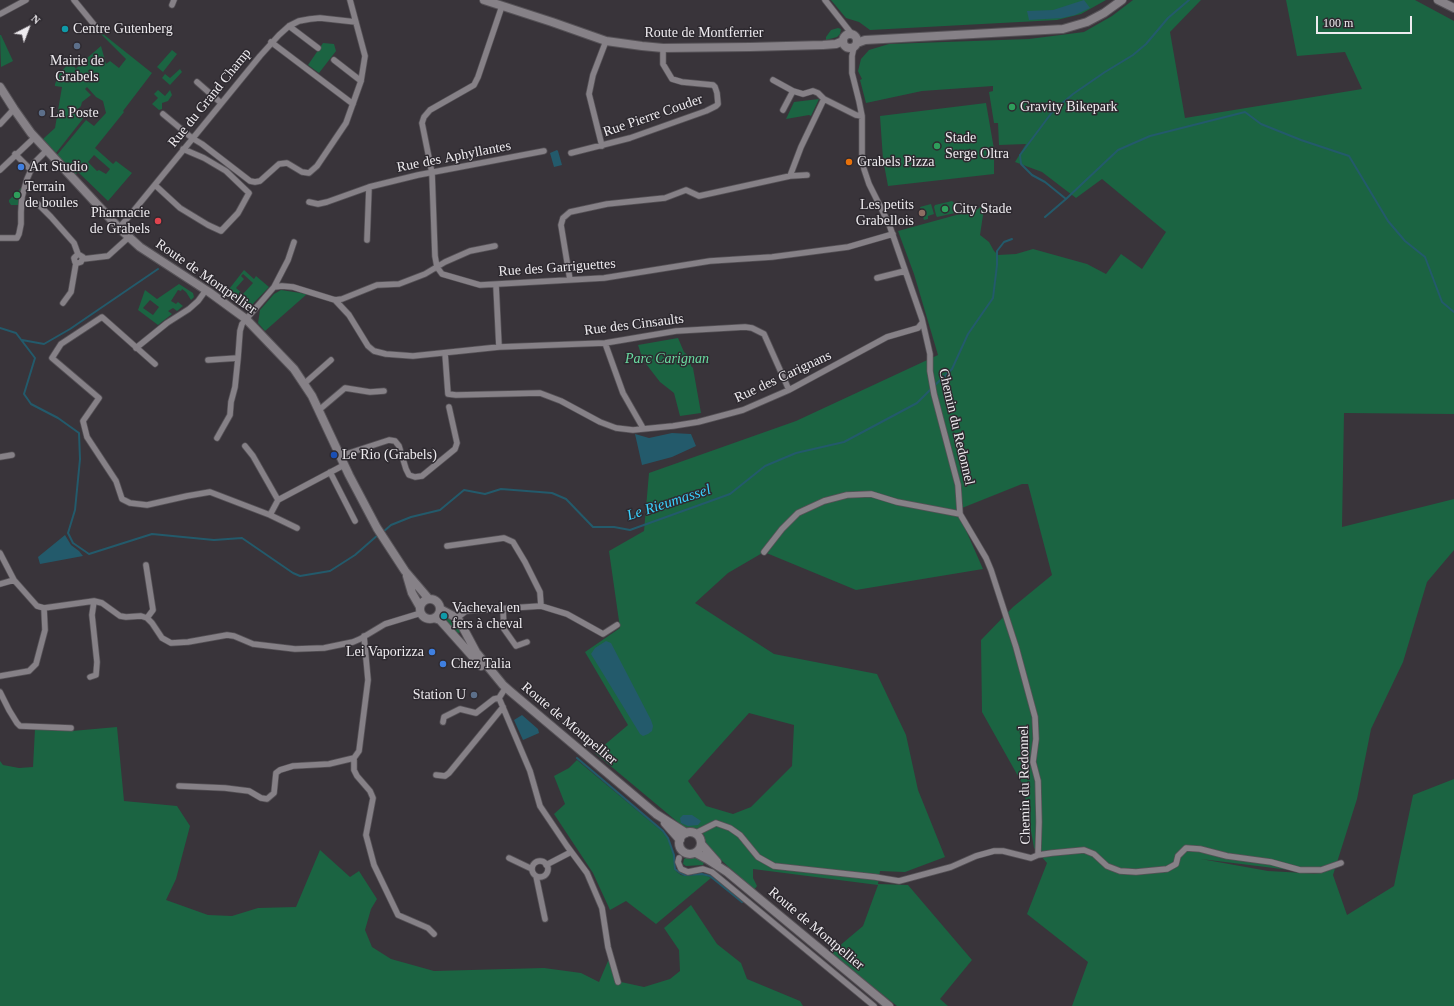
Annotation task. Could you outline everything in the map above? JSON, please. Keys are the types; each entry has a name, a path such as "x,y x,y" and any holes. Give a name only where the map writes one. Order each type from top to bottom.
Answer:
{"street":[{"path":"0,14 26,0"},
{"path":"74,0 96,27"},
{"path":"163,114 192,138 250,181 260,181 279,164 287,164 309,174 317,166 346,123 361,81 365,56 350,0"},
{"name":"Route de Montferrier","path":"484,0 606,41 663,48 750,47 850,43 1063,29 1087,22 1104,13 1122,0"},
{"path":"825,0 844,25 850,43"},
{"path":"1438,0 1454,8"},
{"path":"437,267 432,173 422,123 424,117 430,110 474,85 502,6"},
{"path":"340,19 347,17 353,12"},
{"name":"Rue du Grand Champ","path":"119,228 271,42 289,26 299,21 320,18 340,19 356,22"},
{"path":"289,26 318,48"},
{"path":"602,146 589,94 593,75 606,41"},
{"path":"271,42 353,104"},
{"name":"Chemin du Redonnel","path":"699,839 704,829 716,823 730,828 740,835 758,857 774,866 899,881 951,867 976,856 994,851 1003,850 1031,858 1038,855 1038,781 1033,762 1036,739 1035,717 1016,647 991,570 986,558 960,514 958,485 934,394 930,371 930,354 922,319 893,234 869,184 864,169 862,154 862,116 852,73 850,43"},
{"name":"Rue Pierre Couder","path":"571,153 630,138 706,111 718,104 715,87 713,85 682,82 672,79 662,64 663,48"},
{"path":"334,60 361,81"},
{"path":"773,80 792,91 803,94 813,91 818,93 824,99 856,115 862,116"},
{"path":"198,82 221,103"},
{"name":"Route de Montpellier","path":"0,87 14,109 46,151 119,228 140,247 206,290 246,319 286,359 304,383 319,410 344,465 377,528 405,571 428,598"},
{"path":"783,110 792,91"},
{"path":"790,176 801,147 824,99"},
{"path":"0,124 14,109"},
{"path":"0,170 35,137"},
{"path":"155,185 180,208 221,232 238,213 250,193 226,171 204,158 183,149"},
{"path":"0,238 17,238 21,224 22,197 31,170 34,163 46,151"},
{"name":"Rue des Aphyllantes","path":"309,202 318,204 369,187 544,151"},
{"path":"16,154 31,170"},
{"path":"570,280 561,225 563,218 570,212 607,204 665,198 686,190 699,196 790,176 807,175"},
{"path":"367,240 369,187"},
{"path":"38,204 52,217 73,241 78,254 81,255 83,259"},
{"name":"Rue des Garriguettes","path":"437,267 442,274 480,285 604,278 710,261 772,257 848,247 893,234"},
{"path":"76,263 80,263 83,259 108,256 129,237"},
{"path":"217,438 230,415 231,402 235,387 241,326 274,287 288,260 294,242"},
{"path":"274,287 293,287 335,300 342,299 353,296 377,285 399,284 425,274 470,251 495,246"},
{"path":"63,303 71,292 76,263 74,258 78,254"},
{"path":"877,278 905,270"},
{"path":"496,285 499,347"},
{"path":"136,348 198,301 206,290"},
{"path":"335,300 349,315 363,339 374,351 386,354 414,356 445,353"},
{"path":"156,364 102,317 61,344 52,358 99,398 83,421 87,437 116,480 122,499 130,503 147,505 210,492 270,515 297,528"},
{"name":"Rue des Carignans","path":"445,353 448,394 540,393 561,401 600,422 616,428 633,430 672,426 723,416 743,410 789,390 887,337 918,328 922,323"},
{"name":"Rue des Cinsaults","path":"445,353 499,347 605,343 676,331 745,327 752,328 764,334 789,390"},
{"path":"605,343 623,392 643,428"},
{"path":"208,360 238,358"},
{"path":"304,383 330,360"},
{"path":"319,410 345,388 370,392 384,391"},
{"path":"340,456 389,440 395,441 399,446 406,469 410,475 415,477 422,476 455,449 457,443 449,407"},
{"path":"244,446 253,456 278,500"},
{"path":"0,457 12,455"},
{"path":"270,515 278,500 344,465"},
{"path":"330,472 355,521"},
{"path":"764,552 782,529 798,513 824,501 847,495 871,494 896,502 960,514"},
{"path":"447,546 504,538 513,542 540,592 541,606"},
{"path":"0,553 14,580 37,606 44,608 94,601 102,603 120,616 141,616 147,618 162,638 171,643 188,642 227,635 234,636 253,644 309,649 324,648 353,642 385,624 420,610 423,602 428,598 434,599 439,603 440,609 438,615 434,618 428,618 420,610"},
{"path":"146,565 153,610 147,618"},
{"name":"Route de Montpellier","path":"405,571 412,593 420,610"},
{"path":"0,584 14,580"},
{"path":"90,677 96,675 97,662 92,615 94,601"},
{"path":"440,609 457,618 466,611 541,606 567,614 604,634 617,625"},
{"path":"0,676 29,670 36,664 45,630 44,608"},
{"path":"503,609 504,629 516,646 527,642"},
{"name":"Route de Montpellier","path":"434,618 440,620 493,678 656,814 686,833"},
{"name":"Route de Montpellier","path":"457,618 476,652 504,686"},
{"path":"457,638 466,634"},
{"path":"364,636 368,680 359,751 354,758 354,770 357,776 370,791 373,798 366,835 374,865 398,915 428,928 434,934"},
{"path":"504,686 499,698 530,771 540,806 587,873 602,908 608,947 618,982"},
{"path":"0,692 20,726 71,728"},
{"path":"443,722 444,717 460,709 476,713 494,699 499,698"},
{"path":"436,776 445,776 449,773 503,707"},
{"path":"179,786 224,788 249,791 261,798 267,799 274,793 276,773 280,770 293,766 329,764 354,758"},
{"name":"Route de Montpellier","path":"656,814 680,840 680,847 684,852 690,854 696,853 727,872 889,1006"},
{"path":"680,840 686,833 691,832 699,839 700,850 696,853"},
{"name":"Route de Montpellier","path":"699,839 727,872"},
{"path":"1038,855 1084,850 1094,854 1107,866 1120,871 1136,872 1167,869 1176,864 1178,856 1186,848 1200,849 1227,856 1271,862 1300,870 1320,870 1341,863"},
{"path":"546,865 571,852"},
{"path":"509,858 532,868"},
{"path":"680,858 679,866 681,869 688,872 703,870 712,872 874,1006"},
{"path":"532,868 534,864 538,862 542,862 546,865"},
{"path":"536,876 541,877 545,875 547,870 546,865"},
{"path":"532,868 533,873 536,876 545,919"}],"green space":[{"path":"831,0 1106,0 1081,14 1057,20 870,30 859,22 846,18"},
{"path":"1133,0 1201,0 1170,32 1185,118 1362,89 1345,52 1297,56 1286,0 1415,0 1454,21 1454,414 1344,413 1342,527 1454,499 1454,550 1427,582 1403,662 1371,729 1357,799 1333,875 1347,915 1394,886 1413,795 1454,779 1454,1006 1072,1006 1088,962 1027,914 1047,863 1034,848 1023,785 982,712 981,640 1013,607 1052,575 1028,484 1022,484 957,510 983,569 856,590 764,552 728,573 695,603 774,654 877,674 906,735 918,790 945,857 905,872 880,871 878,884 908,885 972,960 940,999 948,1006 897,1006 831,953 863,926 878,885 753,869 753,878 757,886 754,890 709,849 705,842 704,835 696,829 686,829 595,753 628,725 585,652 620,628 609,551 644,531 649,473 796,421 938,355 914,274 898,231 978,209 985,202 980,235 989,242 998,255 1016,254 1033,249 1087,264 1106,274 1121,254 1142,269 1166,232 1102,179 1076,198 1042,172 1015,162 1026,144 999,145 998,123 994,123 989,92 993,91 993,86 922,91 866,103 860,80 862,79 858,71 861,59 869,50 889,44 1029,39 1084,32 1112,16","holes":["749,713 794,725 792,766 751,807 733,814 706,806 688,781","1201,859 1322,874 1268,871"]},
{"path":"838,28 841,29 840,34 837,37 826,40 826,37 831,30"},
{"path":"97,30 152,73 123,111 124,112 95,148 113,164 116,161 132,173 108,201 78,172 75,175 57,155 86,120 94,126 106,113 103,101 96,97 87,87 85,89 91,95 82,102 81,106 75,112 83,118 56,153 43,139 55,128 62,87 55,86 55,84 60,73 70,62 76,69 101,46 106,64 110,61 119,68 126,59","holes":["94,155 110,169 106,174 99,170 97,171 88,162"]},
{"path":"0,35 13,61 1,67"},
{"path":"323,43 334,44 336,51 319,73 308,65"},
{"path":"172,50 177,54 163,72 157,67"},
{"path":"180,69 182,72 170,85 162,78 165,74 170,78"},
{"path":"158,90 165,96 170,90 172,95 168,101 162,103 162,109 159,110 152,104 158,98 154,94"},
{"path":"819,99 811,116 809,115 786,119 794,102"},
{"name":"Stade Serge Oltra","path":"986,103 994,149 994,174 888,186 883,159 880,116"},
{"name":"Terrain de boules","path":"23,186 18,205 11,205 9,200"},
{"name":"City Stade","path":"952,201 956,210 955,213 937,217 934,207 935,205"},
{"path":"931,204 934,214 928,216 928,219 924,220 920,207"},
{"path":"244,270 254,279 256,276 269,287 248,309 244,308 226,293","holes":["243,274 253,283 243,294 236,288 244,279 241,276"]},
{"path":"179,284 193,293 194,297 191,300 186,292 182,289 181,291 178,290 171,301 176,304 178,302 183,306 177,311 173,308 168,311 172,314 158,325 138,310 145,290 157,299","holes":["150,300 159,307 153,315 143,308"]},
{"path":"281,290 307,294 265,331 258,323 260,310 274,294"},
{"name":"Parc Carignan","path":"678,338 684,352 691,358 691,366 693,368 701,413 680,416 674,393 660,382 643,360 638,345"},
{"path":"442,612 450,616 461,632 456,634 439,616"},
{"path":"117,727 124,801 177,806 190,826 176,879 166,900 208,915 232,916 258,908 296,907 320,850 350,877 359,871 377,899 371,909 365,930 372,947 391,959 434,971 544,968 581,973 599,982 608,961 615,962 621,982 644,987 670,979 680,971 679,950 664,928 691,905 717,944 741,963 747,979 800,1001 803,1006 0,1006 0,761 3,765 19,768 33,767 35,729 72,731"},
{"path":"577,760 663,832 668,838 677,872 686,876 703,874 711,878 656,924 626,901 610,910 593,873 554,814 565,804 554,776 569,768"},
{"path":"687,857 698,857 705,860 703,865 686,866 683,864 684,859"}],"water":[{"path":"1084,0 1090,8 1075,15 1062,18 1029,20 1027,11 1053,10"},
{"path":"557,150 562,165 554,167 550,153"},
{"path":"672,433 691,434 696,446 672,457 642,465 635,434 649,438"},
{"path":"65,535 71,545 83,556 40,564 38,557"},
{"path":"606,641 611,643 651,720 653,726 652,731 648,734 643,736 640,734 591,654 595,648"},
{"path":"522,715 538,729 539,733 523,740 514,720"},
{"path":"683,815 692,815 701,821 698,825 688,826 681,823 680,818"}],"waterway":[{"name":"Le Rieumassel","path":"1045,217 1066,199 1045,182 1032,175 1021,164 1020,155 1053,111 1073,94 1133,55 1146,44 1168,18 1189,0"},
{"path":"1066,199 1118,150 1150,136 1245,112 1261,124 1301,140 1349,156 1388,221 1405,241 1425,257 1442,302 1454,312"},
{"name":"Le Rieumassel","path":"934,386 952,369 968,334 993,298 997,251 1004,242 1012,239"},
{"path":"22,340 44,344 70,329 158,269"},
{"name":"Le Rieumassel","path":"0,328 16,333 35,358 24,394 31,404 58,418 79,433 80,459 75,510 68,533 73,543 89,554 152,534 214,540 242,538 293,573 300,576 330,571 355,555 379,534"},
{"name":"Le Rieumassel","path":"383,532 391,525 411,517 440,510 464,490 485,494 501,489 552,493 566,499 593,527 614,527 630,530 730,494 765,466 796,453 844,442 917,403 931,389"},
{"path":"577,758 663,831 668,838 674,855 675,869 685,875 702,874 710,876 742,902"}],"place":[{"name":"Centre Gutenberg","path":"65,29"},
{"name":"Mairie de Grabels","path":"77,46"},
{"name":"Gravity Bikepark","path":"1012,107"},
{"name":"La Poste","path":"42,113"},
{"name":"Stade Serge Oltra","path":"937,146"},
{"name":"Grabels Pizza","path":"849,162"},
{"name":"Art Studio","path":"21,167"},
{"name":"Terrain de boules","path":"17,195"},
{"name":"City Stade","path":"945,209"},
{"name":"Les petits Grabellois","path":"922,213"},
{"name":"Pharmacie de Grabels","path":"158,221"},
{"name":"Le Rio (Grabels)","path":"334,455"},
{"name":"Vacheval en fers à cheval","path":"444,616"},
{"name":"Lei Vaporizza","path":"432,652"},
{"name":"Chez Talia","path":"443,664"},
{"name":"Station U","path":"474,695"}]}
